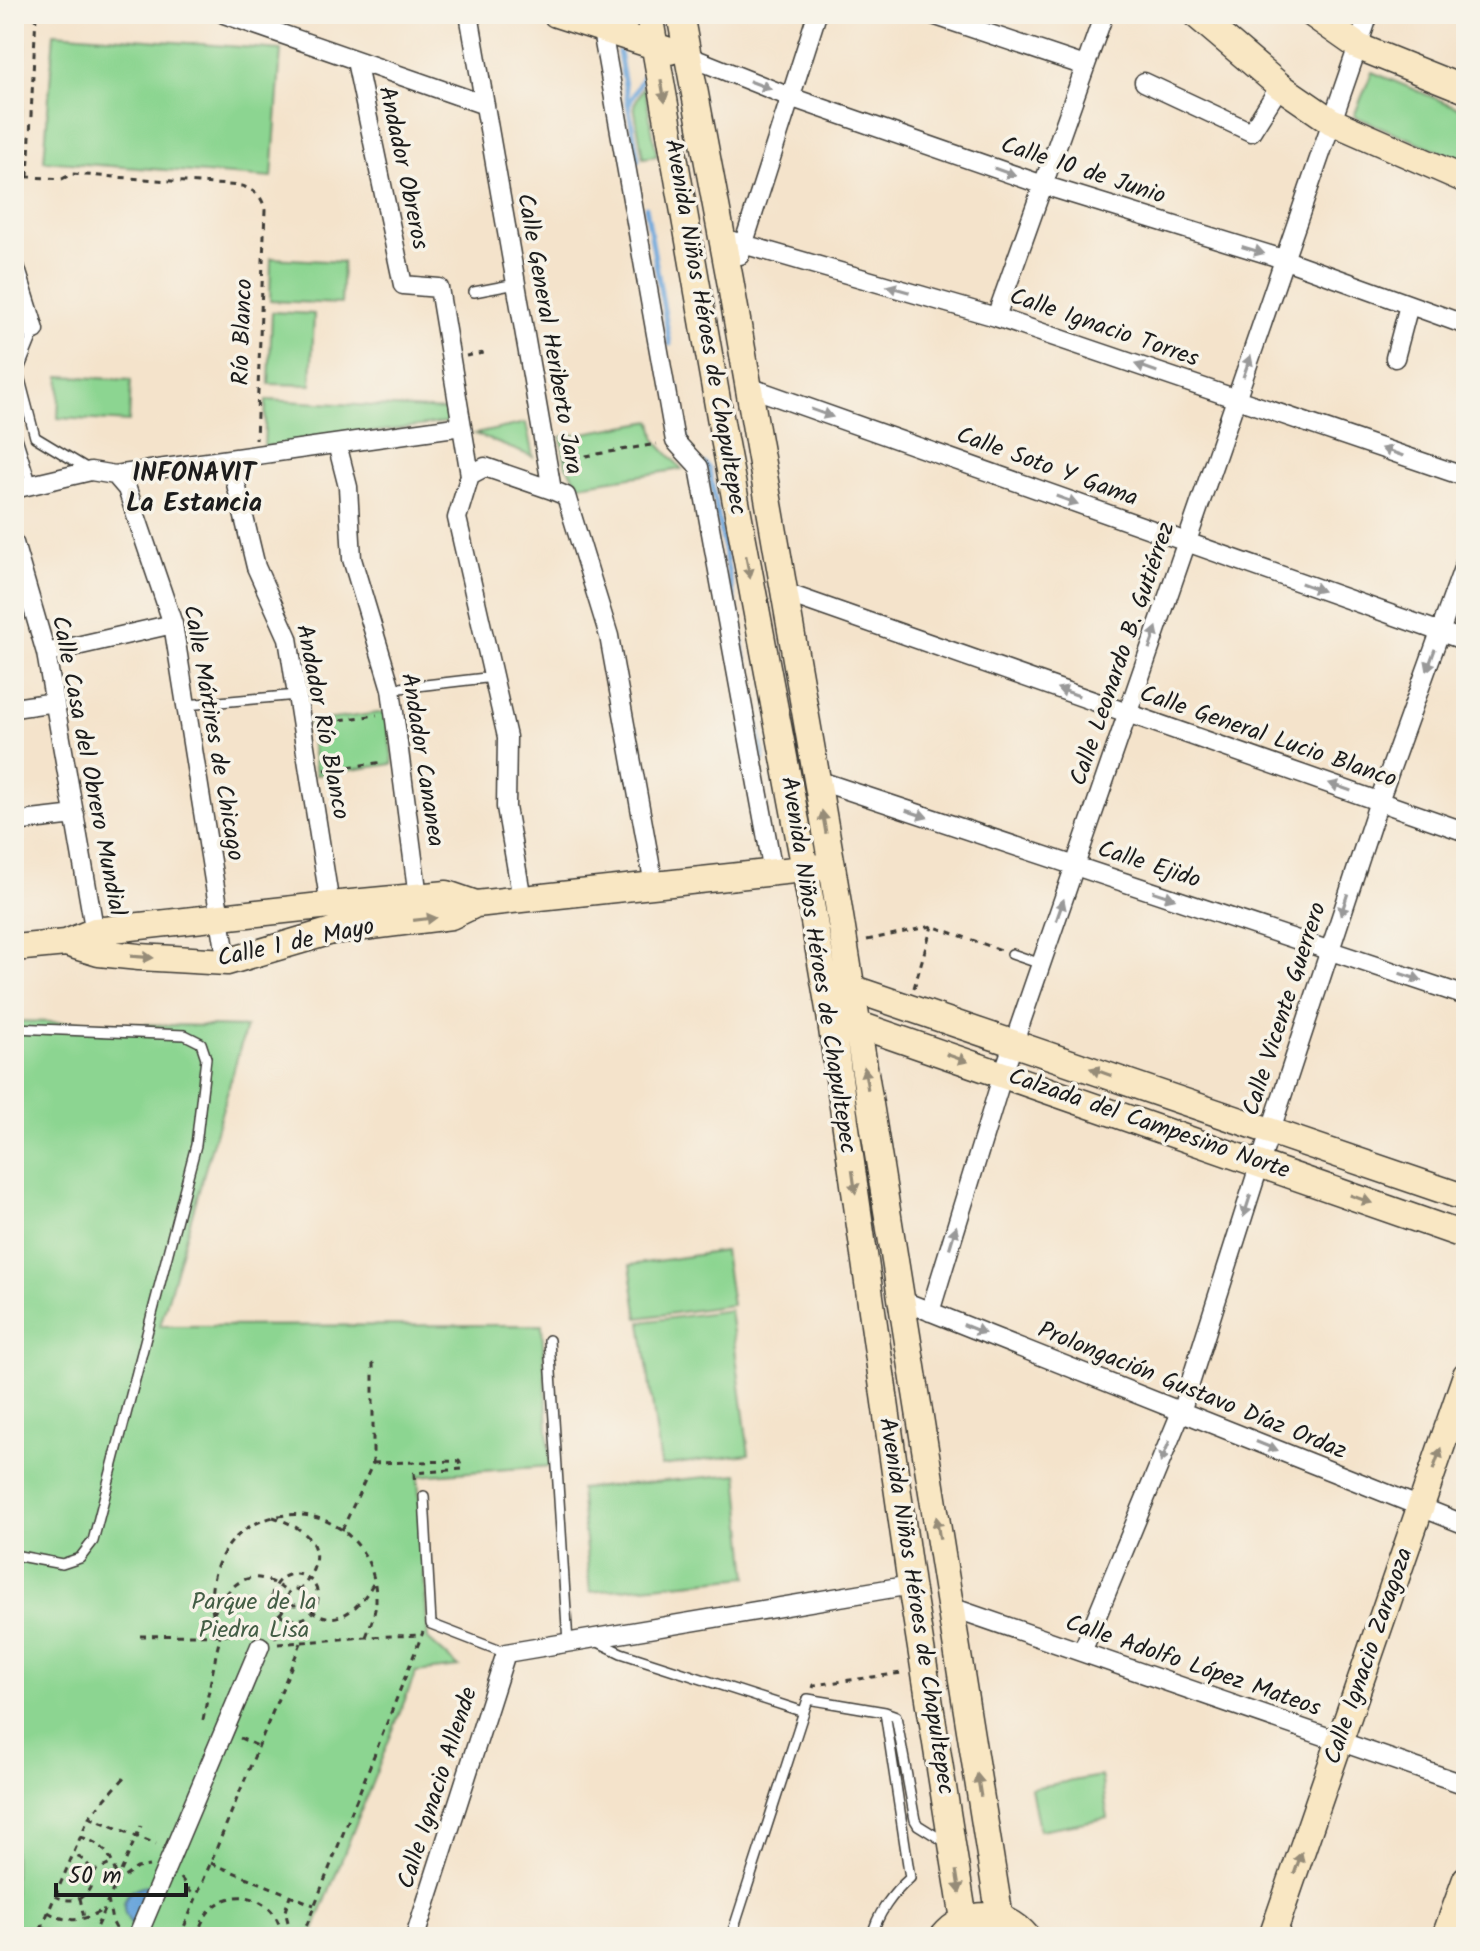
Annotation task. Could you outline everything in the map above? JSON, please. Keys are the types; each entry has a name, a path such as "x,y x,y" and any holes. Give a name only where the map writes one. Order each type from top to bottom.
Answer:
{"main road":[{"path":"556,14 600,22 681,22"},
{"path":"1195,14 1280,86 1331,121 1466,180"},
{"path":"1312,14 1359,47 1466,90"},
{"name":"Avenida Niños Héroes de Chapultepec","path":"681,22 733,242 730,280 832,866 1000,1918"},
{"path":"645,24 688,56"},
{"name":"Avenida Niños Héroes de Chapultepec","path":"645,24 830,1015 911,1585 964,1920"},
{"name":"Calle 1 de Mayo","path":"97,942 139,957 227,962 332,931 451,916 476,904 832,866"},
{"name":"Calle 1 de Mayo","path":"14,948 97,942 220,917 330,905 447,894 476,904"},
{"name":"Calzada del Campesino Norte","path":"851,988 1466,1198"},
{"name":"Calzada del Campesino Norte","path":"830,1015 1466,1236"},
{"path":"1136,1120 1147,1088"},
{"path":"1196,1140 1207,1109"},
{"name":"Calle Ignacio Zaragoza","path":"1272,1937 1466,1375"},
{"path":"1445,1937 1466,1879"},
{"path":"943,1937 964,1920 988,1915 1014,1924 1027,1937"}],"street":[{"path":"224,14 485,105"},
{"name":"Calle General Heriberto Jara","path":"469,14 552,490 566,496 609,636 654,885"},
{"path":"733,242 790,97 817,14"},
{"path":"930,14 1085,66"},
{"path":"996,317 1104,14"},
{"name":"Calle Leonardo B. Gutiérrez","path":"930,1312 1003,1074 1369,14"},
{"path":"600,22 675,441 699,467 773,872"},
{"name":"Calle 10 de Junio","path":"688,56 790,97 1043,185 1283,259 1466,325"},
{"name":"Andador Obreros","path":"356,61 403,285 439,288 462,426"},
{"path":"1144,82 1251,132 1280,86"},
{"name":"Calle Ignacio Torres","path":"733,242 996,317 1466,477"},
{"path":"14,263 35,330"},
{"path":"1395,358 1409,305"},
{"name":"Calle Soto Y Gama","path":"749,387 1466,641"},
{"path":"23,487 91,471 115,475 462,426 470,475 457,518 507,737 506,807 522,899"},
{"name":"Andador Cananea","path":"337,444 348,487 352,559 391,689 418,897"},
{"name":"Andador Río Blanco","path":"230,459 256,567 288,638 330,905"},
{"path":"470,475 485,467 552,490"},
{"name":"Calle Mártires de Chicago","path":"115,475 127,489 173,624 227,962"},
{"name":"Calle Casa del Obrero Mundial","path":"14,543 46,653 97,942"},
{"name":"Calle Vicente Guerrero","path":"1082,1652 1181,1412 1329,950 1466,560"},
{"name":"Calle General Lucio Blanco","path":"783,592 1466,832"},
{"path":"46,653 173,624"},
{"path":"14,708 55,702"},
{"name":"Calle Ejido","path":"817,780 1466,996"},
{"path":"14,822 75,815"},
{"name":"Prolongación Gustavo Díaz Ordaz","path":"901,1300 1466,1525"},
{"path":"506,1653 911,1585"},
{"name":"Calle Adolfo López Mateos","path":"951,1607 1466,1785"},
{"path":"137,1937 260,1646"},
{"name":"Calle Ignacio Allende","path":"415,1937 506,1653"}],"lane":[{"path":"474,292 516,284"},
{"path":"14,337 35,330"},
{"path":"35,330 18,372 35,437 91,471"},
{"path":"14,428 23,487"},
{"path":"391,689 494,677"},
{"path":"186,705 297,695"},
{"path":"1012,954 1041,964"},
{"path":"14,1028 185,1035 201,1043 206,1058 196,1145 93,1541 80,1558 62,1564 16,1558"},
{"path":"549,1340 568,1643"},
{"path":"424,1496 431,1624 506,1653"},
{"path":"591,1639 621,1653 804,1712"},
{"path":"731,1937 808,1699 896,1716 918,1825 953,1846"},
{"path":"872,1937 874,1927 896,1890 910,1878 885,1712"}],"path":[{"path":"14,176 28,177 36,14"},
{"name":"Río Blanco","path":"28,177 62,179 72,174 242,186 254,190 262,199 265,210 256,455"},
{"path":"547,463 675,441"},
{"path":"301,725 394,713"},
{"path":"309,772 400,760"},
{"path":"908,1007 932,926"},
{"path":"867,940 932,926 1012,954"},
{"path":"342,1530 373,1463 373,1357"},
{"path":"203,1720 220,1634 213,1615 211,1595 214,1573 234,1539 250,1525 290,1513 310,1515 327,1521 356,1542 368,1560 375,1580 376,1603 366,1637"},
{"path":"272,1516 290,1523 308,1537 316,1557 314,1572 300,1590"},
{"path":"288,1575 309,1578 318,1592 313,1611 304,1619 296,1620 280,1615 271,1597 276,1583 288,1575"},
{"path":"213,1615 221,1599 245,1579 256,1576 269,1579 288,1593"},
{"path":"302,1602 328,1617 347,1614 357,1606 375,1580"},
{"path":"294,1588 300,1590 304,1597 302,1602 298,1605 290,1603 288,1593 294,1588"},
{"path":"290,1603 277,1620 276,1644 423,1635"},
{"path":"302,1937 423,1635 431,1624"},
{"path":"140,1636 246,1634 260,1646"},
{"path":"180,1937 301,1643"},
{"path":"808,1699 814,1685 912,1671"},
{"path":"60,1937 41,1928 89,1817 124,1778"},
{"path":"89,1817 174,1850"},
{"path":"92,1937 141,1826"},
{"path":"80,1837 102,1847 113,1863 117,1882"},
{"path":"55,1896 68,1901 80,1898 90,1889 92,1872 85,1861 73,1855"},
{"path":"92,1872 113,1863"},
{"path":"211,1863 315,1905"},
{"path":"288,1922 285,1911 290,1895"},
{"path":"196,1937 203,1919 217,1903 241,1896 264,1903 271,1910 277,1918 281,1937"},
{"path":"80,1898 84,1920"},
{"path":"108,1900 112,1921 121,1937"},
{"path":"48,1912 71,1921 84,1920 105,1909"}],"green space":[{"path":"54,33 281,50 272,178 44,161"},
{"path":"14,38 25,43 19,157 14,157"},
{"path":"1372,72 1466,111 1466,162 1354,116"},
{"path":"644,85 657,156 643,158 634,105"},
{"path":"271,258 343,262 341,304 270,301"},
{"path":"272,312 314,314 311,385 269,384"},
{"path":"60,376 131,380 129,422 58,418"},
{"path":"266,400 447,410 449,422 264,447"},
{"path":"652,421 656,441 682,469 580,485 566,466 561,437"},
{"path":"526,423 533,457 475,434"},
{"path":"386,712 393,764 316,775 309,722"},
{"name":"Parque de la Piedra Lisa","path":"14,1021 246,1027 160,1326 542,1325 550,1466 418,1476 428,1639 459,1667 416,1672 311,1937 55,1937 41,1929 14,1925"},
{"path":"724,1251 732,1305 638,1318 630,1265"},
{"path":"730,1310 749,1454 661,1466 641,1322"},
{"path":"738,1474 748,1577 590,1592 580,1489"},
{"path":"1101,1776 1108,1818 1039,1830 1031,1788"}],"water":[{"path":"151,1885 133,1926 125,1912 126,1899 134,1889"}],"waterway":[{"path":"619,52 638,160"},
{"path":"629,104 643,76"},
{"path":"646,207 670,344"},
{"path":"677,386 687,444"},
{"path":"705,464 709,469 764,759"}],"district":[{"name":"INFONAVIT La Estancia","path":"194,489"}]}
